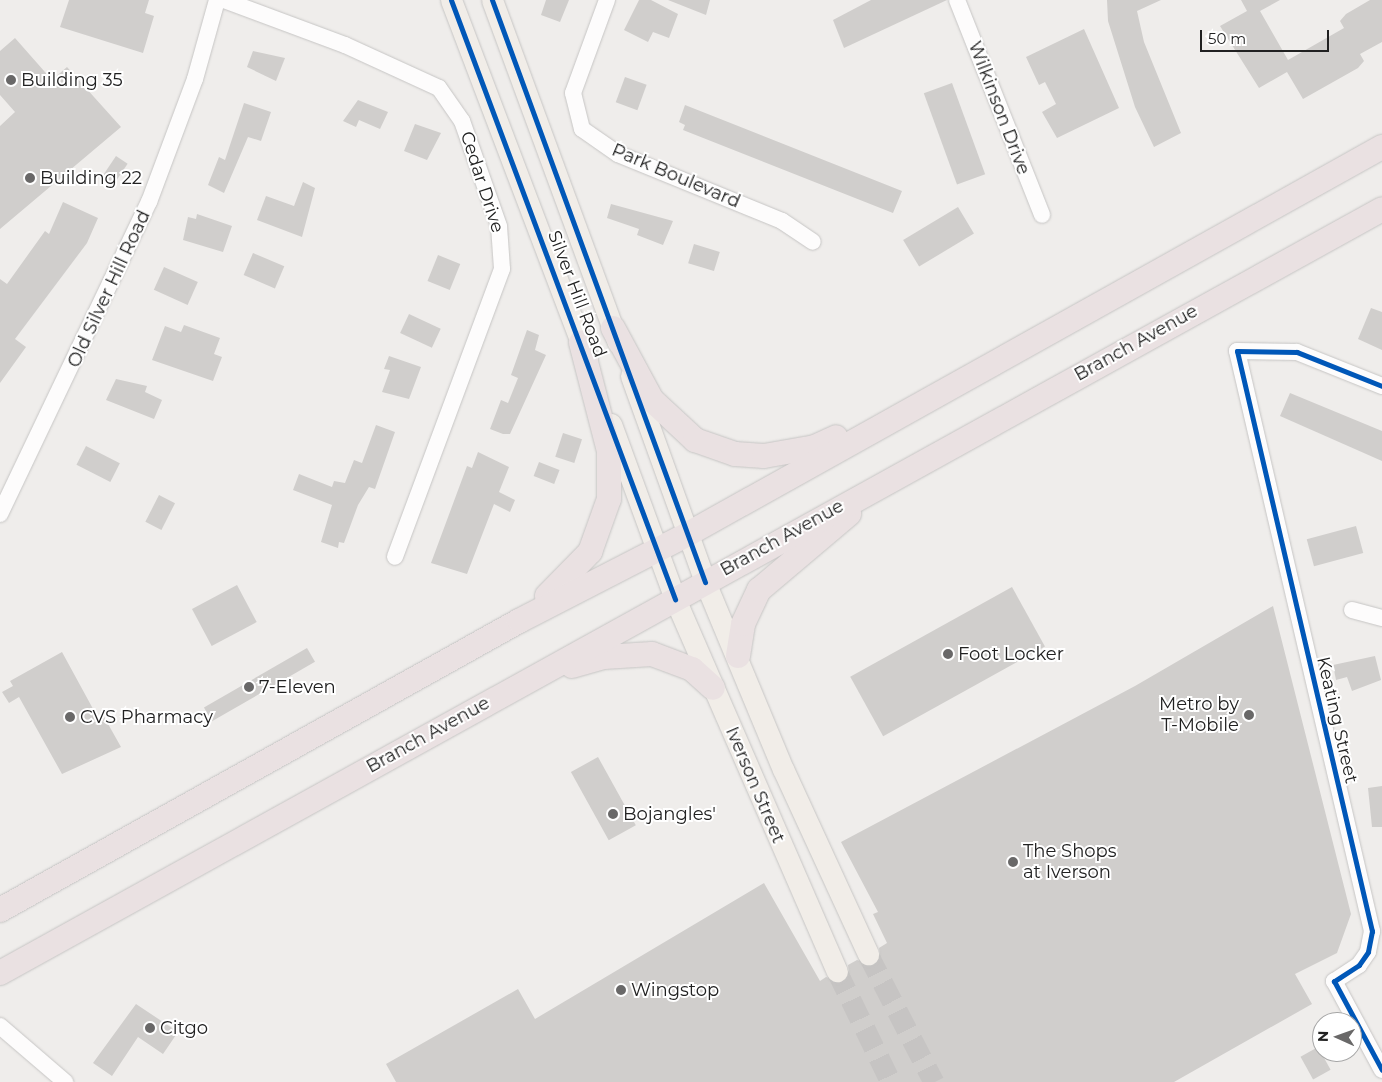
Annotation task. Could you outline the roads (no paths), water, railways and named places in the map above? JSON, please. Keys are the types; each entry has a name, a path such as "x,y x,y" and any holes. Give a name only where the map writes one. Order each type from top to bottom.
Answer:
{"highway":[{"path":"0,910 519,621 688,534 1382,147"},
{"name":"Branch Avenue","path":"0,973 913,465 1382,209"},
{"path":"613,328 663,414 695,440 735,454 764,456 815,447 948,388"},
{"path":"519,621 574,572 605,519 609,451 581,343"},
{"path":"738,656 743,624 759,590 811,543 913,465"},
{"path":"530,678 604,656 652,654 692,669 713,688"}],"main road":[{"name":"Silver Hill Road","path":"451,0 581,343 675,599"},
{"name":"Silver Hill Road","path":"492,0 705,582"},
{"name":"Iverson Street","path":"705,582 738,656 783,770 868,954"},
{"name":"Iverson Street","path":"675,599 837,971"}],"street":[{"name":"Old Silver Hill Road","path":"0,514 149,202 195,79 217,0"},
{"name":"Cedar Drive","path":"224,0 345,45 439,88 462,121 499,226 502,269 395,557"},
{"name":"Park Boulevard","path":"607,0 573,92 582,129 618,154 782,221 813,242"},
{"name":"Wilkinson Drive","path":"957,0 1042,215"},
{"name":"Keating Street","path":"1382,386 1297,352 1237,351 1372,931 1368,952 1359,965 1334,981 1382,1070"},
{"path":"1352,610 1382,618"},
{"path":"0,1026 65,1082"}],"tunnel":[{"path":"868,954 934,1082"},
{"path":"837,971 891,1082"}],"place":[{"name":"Building 35","path":"11,80"},
{"name":"Building 22","path":"30,178"},
{"name":"Foot Locker","path":"948,654"},
{"name":"7-Eleven","path":"249,687"},
{"name":"Metro by T-Mobile","path":"1249,715"},
{"name":"CVS Pharmacy","path":"70,717"},
{"name":"Bojangles'","path":"613,814"},
{"name":"The Shops at Iverson","path":"1013,862"},
{"name":"Wingstop","path":"621,990"},
{"name":"Citgo","path":"150,1028"}]}
